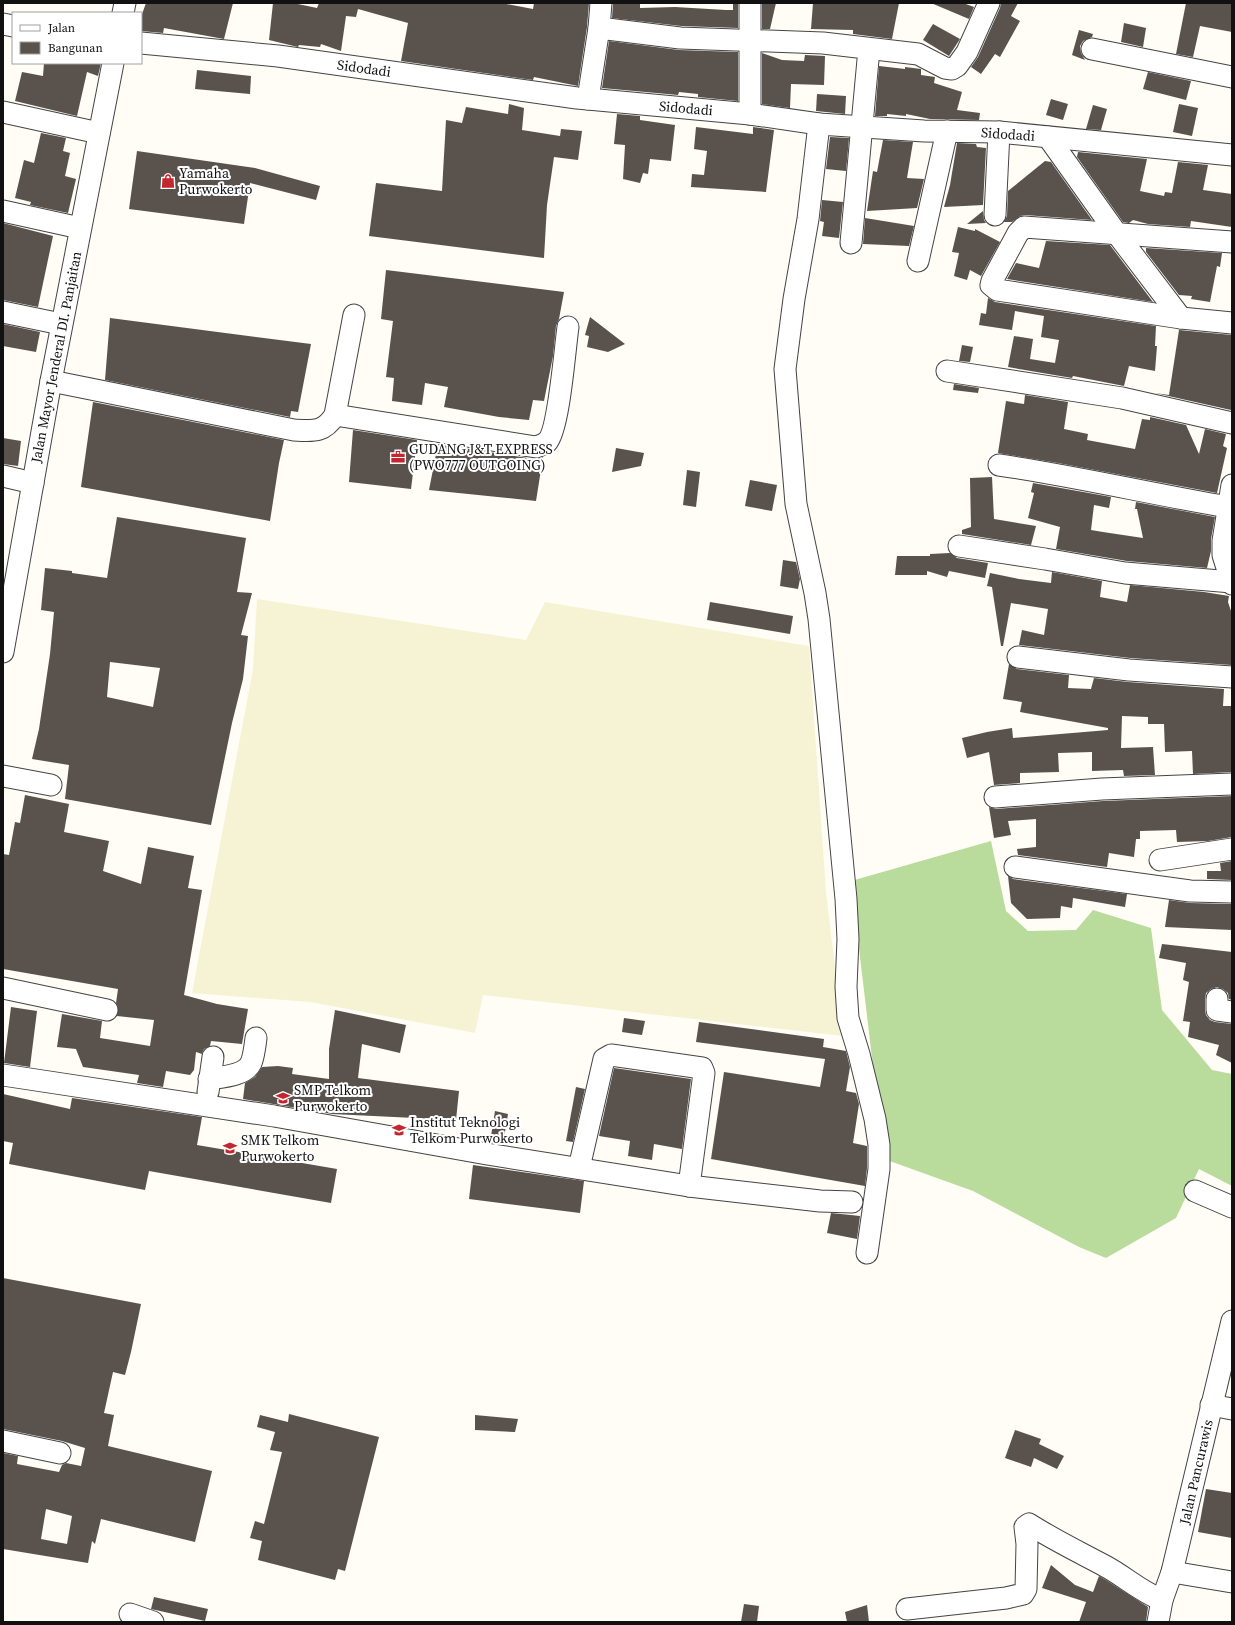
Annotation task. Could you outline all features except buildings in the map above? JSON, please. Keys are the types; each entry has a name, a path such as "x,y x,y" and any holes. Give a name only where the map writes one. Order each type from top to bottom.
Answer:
{"street":[{"path":"588,99 600,28 601,3"},
{"path":"750,3 750,114"},
{"path":"600,28 680,38 823,43 918,54 945,68 952,69 957,66 967,52 989,3"},
{"name":"Sidodadi","path":"142,43 278,56 588,99 750,114 819,124 947,131 999,132 1232,155"},
{"path":"851,243 869,49"},
{"path":"1092,49 1232,77"},
{"name":"Jalan Mayor Jenderal DI. Panjaitan","path":"3,652 61,324 113,64"},
{"path":"3,112 99,133"},
{"path":"819,124 808,219 794,299 785,369 796,504 819,619 842,846 848,939 846,987 848,1018 875,1119 879,1145 879,1169 868,1253"},
{"path":"918,261 947,131"},
{"path":"995,215 999,132"},
{"path":"1048,137 1117,234 1181,318"},
{"path":"3,211 80,228"},
{"path":"1232,242 1024,227 1018,233 992,281 992,285 996,290 1181,318 1232,323"},
{"path":"3,312 61,324"},
{"path":"51,381 294,430 310,431 322,429 330,423 335,415 354,315"},
{"path":"335,415 536,447 547,442 552,432 557,414 568,327"},
{"path":"947,371 1122,398 1232,423"},
{"path":"998,465 1053,473 1159,495 1228,507"},
{"path":"3,476 32,483"},
{"path":"960,546 1125,573 1232,582 1223,555 1223,541 1232,485"},
{"path":"1018,657 1128,670 1232,678"},
{"path":"3,776 50,785"},
{"path":"995,797 1102,789 1232,784"},
{"path":"1160,860 1232,849"},
{"path":"1015,867 1190,890 1232,892"},
{"path":"3,988 107,1010"},
{"path":"209,1079 240,1072 247,1068 250,1063 256,1038"},
{"path":"579,1168 604,1059 611,1054 702,1068 704,1073 689,1186"},
{"path":"206,1106 213,1057"},
{"path":"3,1075 274,1116 487,1154 689,1186 820,1201 852,1202"},
{"path":"1194,1191 1232,1208"},
{"name":"Jalan Pancurawis","path":"1158,1622 1162,1600 1172,1572 1232,1321"},
{"path":"1211,1405 1232,1409"},
{"path":"3,1441 60,1453"},
{"path":"907,1609 1006,1598 1023,1594 1026,1589 1028,1544 1025,1527 1029,1524 1104,1566 1152,1596 1162,1600"},
{"path":"1172,1572 1232,1582"},
{"path":"130,1614 153,1622"}],"shaded area":[{"path":"257,599 526,640 545,602 809,646 826,892 843,1036 483,995 475,1033 310,1002 192,993 253,669"}],"green space":[{"path":"991,841 1006,911 1028,931 1076,930 1093,910 1151,928 1162,1010 1212,1070 1232,1074 1232,1186 1199,1169 1176,1218 1106,1258 1079,1247 973,1191 884,1159 851,881"}],"place":[{"name":"Yamaha Purwokerto","path":"168,181"},
{"name":"GUDANG J&T EXPRESS (PWO777 OUTGOING)","path":"398,457"},
{"name":"SMP Telkom Purwokerto","path":"283,1098"},
{"name":"Institut Teknologi Telkom Purwokerto","path":"399,1130"},
{"name":"SMK Telkom Purwokerto","path":"230,1148"}]}
